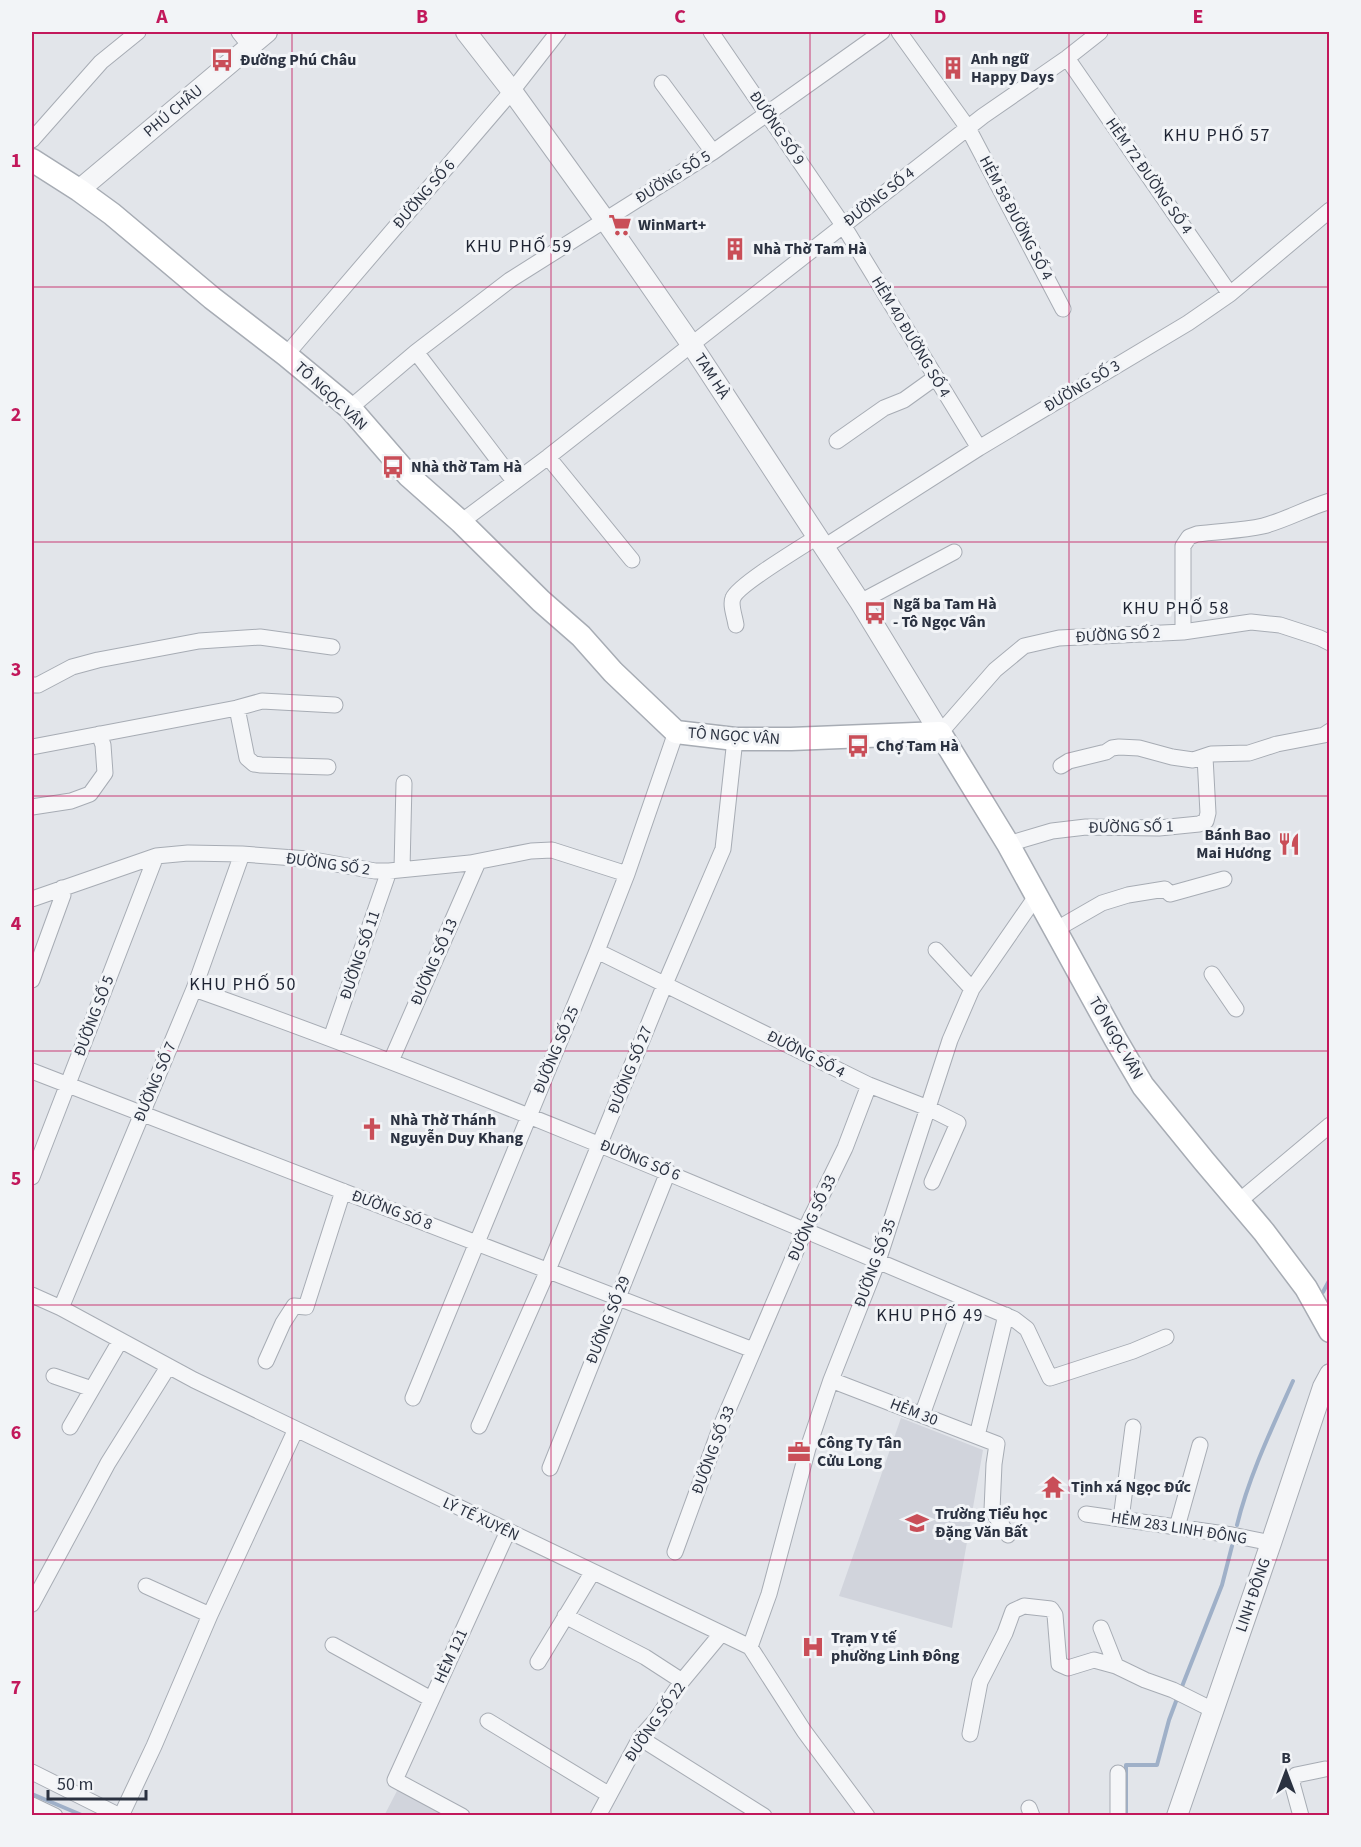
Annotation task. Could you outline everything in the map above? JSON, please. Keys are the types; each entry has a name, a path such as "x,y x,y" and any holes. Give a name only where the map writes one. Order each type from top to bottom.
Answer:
{"main road":[{"name":"TÔ NGỌC VÂN","path":"32,160 112,214 212,298 350,408 409,476 581,636 613,672 676,732 735,739 791,740 940,733 1008,844 1143,1086 1264,1232 1306,1288 1329,1331"}],"street":[{"path":"32,141 101,62 138,32"},
{"name":"PHÚ CHÂU","path":"79,190 244,39 267,32"},
{"name":"TAM HÀ","path":"466,32 512,91 691,344 860,602 940,733"},
{"name":"ĐƯỜNG SỐ 6","path":"286,355 512,91 558,32"},
{"name":"ĐƯỜNG SỐ 9","path":"711,32 843,225"},
{"name":"ĐƯỜNG SỐ 5","path":"350,408 416,352 510,280 713,152 882,32"},
{"name":"HẺM 58 ĐƯỜNG SỐ 4","path":"899,32 968,128 1063,309"},
{"name":"ĐƯỜNG SỐ 4","path":"461,522 548,457 968,128 1100,32"},
{"name":"HẺM 72 ĐƯỜNG SỐ 4","path":"1067,58 1230,294"},
{"path":"662,83 713,152"},
{"name":"ĐƯỜNG SỐ 3","path":"736,625 732,600 735,594 769,568 821,542 1188,323 1230,294 1329,210"},
{"name":"HẺM 40 ĐƯỜNG SỐ 4","path":"843,225 979,448"},
{"path":"416,352 514,481"},
{"path":"837,441 884,408 904,400 936,377"},
{"path":"548,457 632,560"},
{"path":"1183,632 1183,546 1189,537 1204,533 1261,527 1329,501"},
{"path":"860,602 954,552"},
{"name":"ĐƯỜNG SỐ 2","path":"940,733 994,670 1024,646 1059,638 1183,632 1251,622 1280,625 1320,638 1329,644"},
{"path":"32,685 38,685 72,667 199,641 260,637 332,647"},
{"path":"32,747 237,708 262,701 335,705"},
{"path":"237,708 247,758 250,762 261,765 328,767"},
{"path":"1061,766 1069,761 1119,747 1139,748 1193,760 1211,754 1249,753 1277,744 1324,735 1329,731"},
{"name":"ĐƯỜNG SỐ 25","path":"413,1398 597,951 627,874 676,732"},
{"path":"32,807 71,801 90,794 105,773 103,745 99,734"},
{"name":"ĐƯỜNG SỐ 27","path":"479,1426 548,1270 723,849 735,739"},
{"name":"ĐƯỜNG SỐ 1","path":"1008,844 1052,831 1086,827 1159,828 1199,824 1206,821 1208,813 1205,757"},
{"name":"ĐƯỜNG SỐ 11","path":"331,1038 395,870 404,783"},
{"name":"ĐƯỜNG SỐ 2","path":"32,899 156,856 188,853 308,859 375,871 478,862 531,851 552,850 627,874"},
{"name":"ĐƯỜNG SỐ 7","path":"61,1308 194,988 242,854"},
{"name":"ĐƯỜNG SỐ 5","path":"32,1177 156,856"},
{"name":"ĐƯỜNG SỐ 13","path":"391,1061 478,862"},
{"path":"1055,930 1089,909 1112,899 1165,889 1170,894 1224,879"},
{"path":"32,980 63,895 62,888"},
{"name":"ĐƯỜNG SỐ 35","path":"750,1647 769,1594 808,1448 831,1380 878,1261 950,1040 972,989 1037,895"},
{"path":"936,950 972,989"},
{"name":"ĐƯỜNG SỐ 4","path":"597,951 869,1085 928,1108 958,1123 932,1182"},
{"path":"1212,974 1236,1009"},
{"name":"ĐƯỜNG SỐ 6","path":"194,988 331,1038 529,1115 1014,1319 1027,1329 1050,1378 1133,1352 1166,1337"},
{"name":"ĐƯỜNG SÓ 8","path":"32,1071 753,1350"},
{"name":"ĐƯỜNG SỐ 33","path":"675,1552 721,1426 805,1230 845,1148 869,1085"},
{"path":"1238,1202 1329,1125"},
{"name":"ĐƯỜNG SỐ 29","path":"550,1468 668,1172"},
{"path":"266,1361 283,1323 294,1306 306,1307 342,1191"},
{"name":"LÝ TẾ XUYÊN","path":"32,1295 61,1308 168,1367 592,1573 750,1647"},
{"path":"922,1415 964,1298"},
{"path":"977,1436 1006,1316"},
{"path":"70,1427 120,1341"},
{"path":"32,1604 108,1463 168,1367"},
{"name":"LINH ĐÔNG","path":"1177,1815 1329,1374"},
{"path":"54,1376 92,1389"},
{"name":"HẺM 30","path":"831,1380 998,1444 994,1464 992,1510 1008,1535"},
{"path":"1121,1519 1133,1427"},
{"path":"32,1772 120,1815 154,1746 210,1615 296,1429"},
{"path":"1177,1527 1200,1445"},
{"name":"HẺM 283 LINH ĐÔNG","path":"1086,1514 1232,1535 1271,1543"},
{"name":"HẺM 121","path":"462,1815 395,1780 508,1531"},
{"path":"538,1662 592,1573"},
{"path":"146,1586 210,1615"},
{"path":"970,1734 980,1682 1005,1633 1013,1611 1024,1606 1051,1609 1055,1615 1059,1664 1068,1668 1094,1660 1116,1666 1213,1710"},
{"path":"566,1616 645,1657 682,1681"},
{"path":"1101,1628 1116,1666"},
{"name":"ĐƯỜNG SỐ 22","path":"598,1815 640,1738 656,1720 682,1681 721,1634"},
{"path":"333,1645 431,1699"},
{"path":"750,1647 804,1731 867,1815"},
{"path":"488,1721 608,1794"},
{"path":"640,1738 764,1815"},
{"path":"1301,1815 1292,1783 1296,1775 1325,1769"},
{"path":"1118,1773 1118,1815"},
{"path":"32,1805 55,1815"}],"shaded area":[{"name":"Trường Tiểu học Đặng Văn Bất","path":"901,1418 983,1450 952,1628 839,1596"},
{"path":"398,1789 448,1816 384,1816"}],"waterway":[{"path":"1323,1292 1330,1279"},
{"path":"1237,1525 1254,1470 1293,1381"},
{"path":"1181,1689 1222,1585 1232,1546"},
{"path":"1126,1816 1126,1765 1157,1765 1178,1696"},
{"path":"32,1794 84,1816"}],"place":[{"name":"Đường Phú Châu","path":"222,60"},
{"name":"Anh ngữ Happy Days","path":"953,68"},
{"name":"WinMart+","path":"620,225"},
{"name":"Nhà Thờ Tam Hà","path":"735,249"},
{"name":"Nhà thờ Tam Hà","path":"393,467"},
{"name":"Ngã ba Tam Hà - Tô Ngọc Vân","path":"875,613"},
{"name":"Chợ Tam Hà","path":"858,746"},
{"name":"Bánh Bao Mai Hương","path":"1289,844"},
{"name":"Nhà Thờ Thánh Nguyễn Duy Khang","path":"372,1129"},
{"name":"Công Ty Tân Cửu Long","path":"799,1452"},
{"name":"Tịnh xá Ngọc Đức","path":"1053,1487"},
{"name":"Trường Tiểu học Đặng Văn Bất","path":"917,1523"},
{"name":"Trạm Y tế phường Linh Đông","path":"813,1647"}],"district":[{"name":"KHU PHỐ 57","path":"1217,135"},
{"name":"KHU PHỐ 59","path":"519,246"},
{"name":"KHU PHỐ 58","path":"1176,608"},
{"name":"KHU PHỐ 50","path":"243,984"},
{"name":"KHU PHỐ 49","path":"930,1315"}]}
